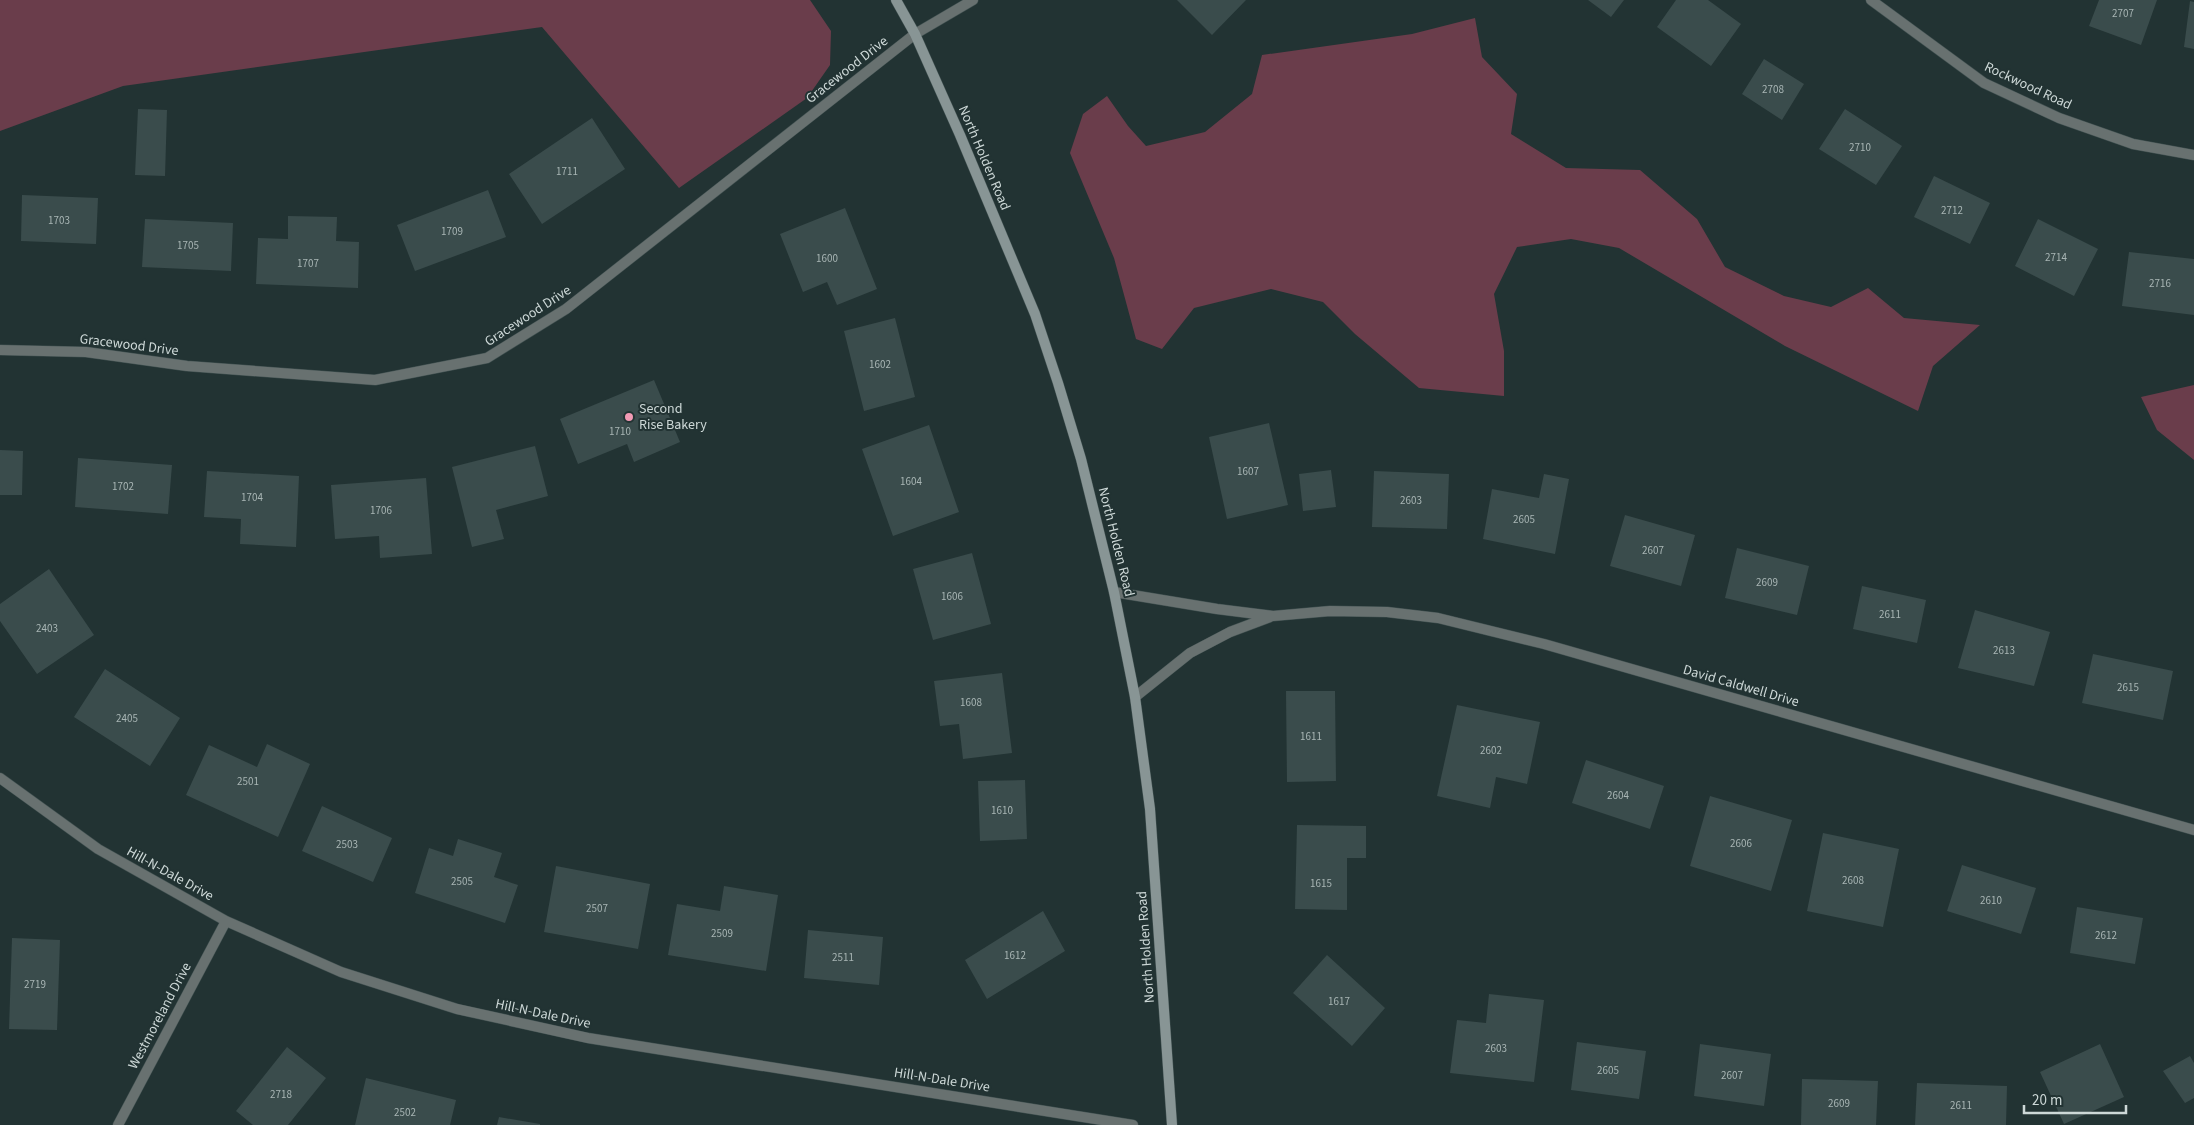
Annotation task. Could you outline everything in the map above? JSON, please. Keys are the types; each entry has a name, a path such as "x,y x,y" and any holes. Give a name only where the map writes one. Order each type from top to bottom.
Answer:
{"main road":[{"name":"North Holden Road","path":"896,0 915,34 960,134 1035,314 1081,459 1114,592 1135,697 1150,809 1172,1125"}],"street":[{"name":"Gracewood Drive","path":"0,350 86,352 187,366 375,380 487,358 566,310 915,34 973,0"},
{"name":"Rockwood Road","path":"1871,0 1984,83 2059,118 2133,144 2194,155"},
{"name":"David Caldwell Drive","path":"1114,592 1273,616 1330,611 1387,612 1438,618 1544,644 2194,830"},
{"name":"David Caldwell Drive","path":"1135,697 1190,653 1230,632 1273,616"},
{"name":"Hill-N-Dale Drive","path":"0,778 98,849 226,921 341,972 457,1009 588,1038 1133,1125"},
{"name":"Westmoreland Drive","path":"118,1125 226,921"}],"shaded area":[{"path":"0,0 810,0 831,31 830,65 807,98 679,188 542,27 123,86 0,131"},
{"path":"1475,18 1482,57 1517,94 1511,134 1566,168 1640,170 1697,219 1725,267 1784,296 1831,307 1868,288 1904,318 1980,325 1933,366 1918,411 1785,346 1619,248 1571,239 1517,247 1494,294 1504,351 1504,396 1419,388 1355,334 1323,302 1271,289 1194,308 1162,349 1136,339 1114,258 1070,153 1083,114 1107,96 1128,126 1146,146 1205,132 1252,94 1262,55 1412,34"},
{"path":"2194,385 2194,460 2157,430 2141,397"}],"building":[{"path":"1177,0 1246,0 1212,35"},
{"path":"1588,0 1624,0 1611,17"},
{"path":"1676,0 1708,0 1741,24 1711,66 1657,27"},
{"path":"2099,0 2157,0 2141,45 2089,26"},
{"path":"2190,1 2194,2 2194,49 2184,47"},
{"path":"1764,59 1804,84 1782,120 1742,94"},
{"path":"138,109 167,110 165,176 135,175"},
{"path":"1845,109 1902,146 1876,185 1819,149"},
{"path":"592,118 625,169 542,224 509,174"},
{"path":"1934,176 1990,203 1970,244 1914,217"},
{"path":"488,190 506,237 415,271 397,225"},
{"path":"22,195 98,198 96,244 21,241"},
{"path":"845,208 877,289 837,305 827,282 803,292 780,234"},
{"path":"288,216 337,217 336,241 359,242 358,288 256,284 258,238 288,239"},
{"path":"145,219 233,223 231,271 142,267"},
{"path":"2038,219 2098,249 2074,296 2015,266"},
{"path":"2129,252 2194,259 2194,315 2122,306"},
{"path":"895,318 915,397 864,411 844,331"},
{"path":"654,380 680,442 634,462 627,444 578,464 560,419"},
{"path":"1269,423 1288,505 1227,519 1209,437"},
{"path":"929,425 959,512 893,536 862,449"},
{"path":"535,446 548,496 496,510 504,539 472,547 452,467"},
{"path":"0,450 23,451 22,495 0,495"},
{"path":"78,458 172,465 168,514 75,507"},
{"path":"1331,470 1336,507 1303,511 1299,474"},
{"path":"207,471 299,476 296,547 240,544 241,519 204,517"},
{"path":"1374,471 1449,474 1447,529 1372,527"},
{"path":"1544,474 1569,479 1555,554 1483,539 1492,489 1539,498"},
{"path":"426,478 432,554 380,558 379,536 335,539 331,485"},
{"path":"1625,515 1695,535 1681,586 1610,566"},
{"path":"1737,548 1809,566 1797,615 1725,598"},
{"path":"972,553 991,624 933,640 913,569"},
{"path":"49,569 94,635 37,674 0,621 0,604"},
{"path":"1862,586 1926,600 1917,643 1853,629"},
{"path":"1975,610 2050,632 2034,686 1958,668"},
{"path":"2093,654 2173,671 2163,720 2082,703"},
{"path":"105,669 180,718 150,766 74,717"},
{"path":"1002,673 1012,753 963,759 959,724 940,726 934,681"},
{"path":"1286,691 1335,691 1336,781 1287,782"},
{"path":"1457,705 1540,722 1527,784 1496,777 1490,808 1437,796"},
{"path":"267,744 310,764 278,837 186,795 209,745 257,767"},
{"path":"1586,760 1664,786 1650,829 1572,803"},
{"path":"1025,780 1027,839 980,841 978,781"},
{"path":"1710,796 1792,820 1771,891 1690,866"},
{"path":"322,806 392,838 373,882 302,851"},
{"path":"1297,825 1366,826 1366,858 1347,858 1347,910 1295,909"},
{"path":"1823,833 1899,849 1883,927 1807,911"},
{"path":"458,839 502,853 494,877 518,885 505,923 415,893 429,848 453,856"},
{"path":"1962,865 2036,888 2021,934 1947,911"},
{"path":"556,866 650,884 638,949 544,932"},
{"path":"724,886 778,895 766,971 668,955 677,904 720,911"},
{"path":"2077,907 2143,918 2135,964 2070,953"},
{"path":"1043,911 1065,951 987,999 965,960"},
{"path":"808,930 883,937 879,985 804,978"},
{"path":"12,938 60,940 57,1030 9,1029"},
{"path":"1327,955 1385,1008 1352,1046 1293,993"},
{"path":"1489,994 1544,1000 1534,1082 1450,1073 1457,1020 1486,1023"},
{"path":"1577,1042 1646,1051 1639,1099 1571,1090"},
{"path":"1700,1044 1771,1054 1764,1106 1694,1096"},
{"path":"2100,1044 2124,1097 2064,1124 2040,1072"},
{"path":"287,1047 326,1078 288,1125 253,1125 236,1111"},
{"path":"2190,1056 2194,1063 2194,1098 2185,1103 2163,1071"},
{"path":"366,1078 456,1100 450,1125 355,1125"},
{"path":"1802,1079 1878,1081 1876,1125 1801,1125"},
{"path":"1917,1083 2007,1086 2006,1125 1915,1125"},
{"path":"499,1117 540,1124 540,1125 497,1125"}],"place":[{"name":"Second Rise Bakery","path":"629,417"}]}
